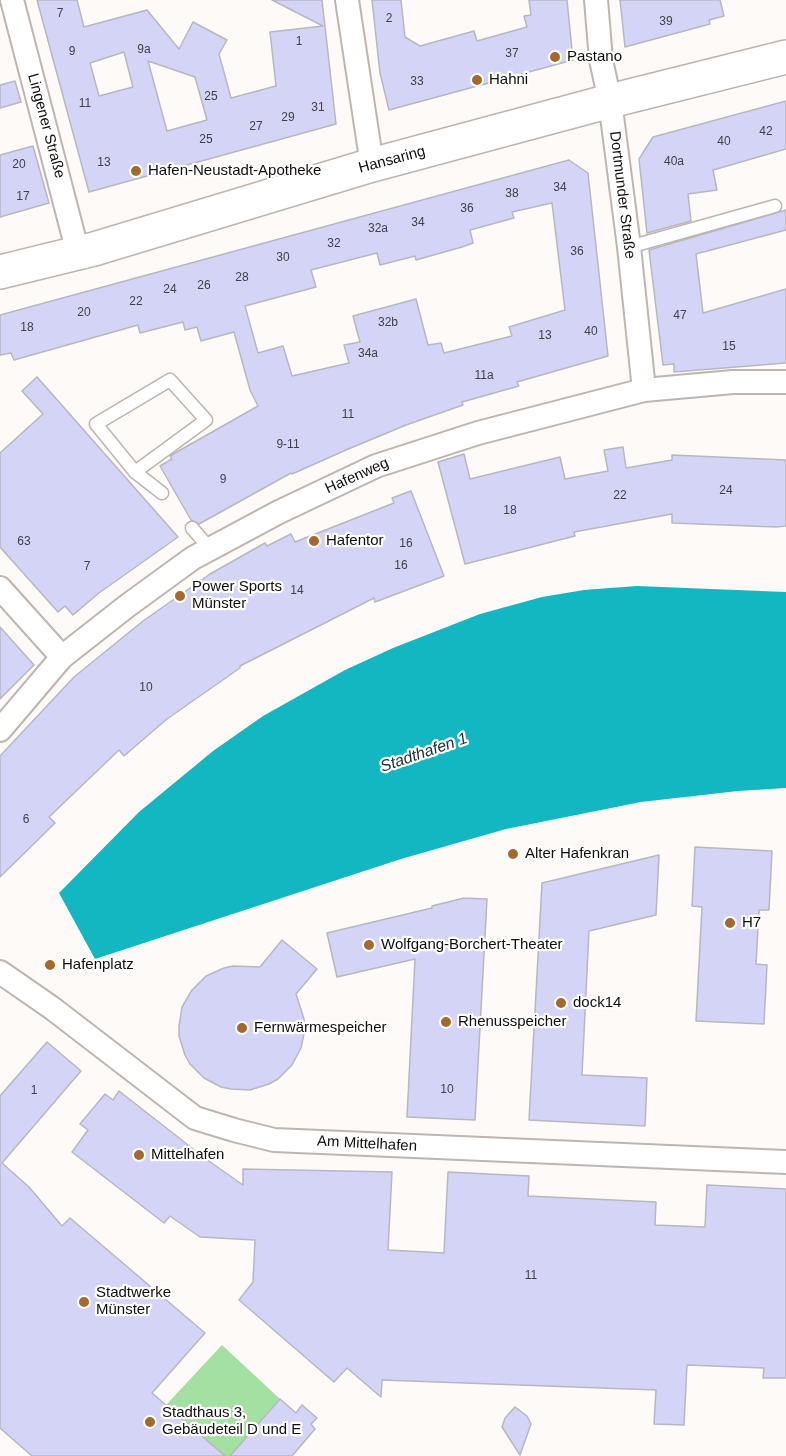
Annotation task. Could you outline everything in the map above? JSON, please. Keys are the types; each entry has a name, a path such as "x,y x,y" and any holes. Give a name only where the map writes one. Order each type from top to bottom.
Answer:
{"main road":[{"name":"Hansaring","path":"0,273 78,253 372,165 610,101 786,57"}],"street":[{"path":"347,0 372,165"},
{"name":"Dortmunder Straße","path":"596,0 601,60 610,101 629,247 644,390"},
{"name":"Lingener Straße","path":"14,9 78,253"},
{"name":"Hafenweg","path":"0,729 62,657 193,558 279,512 376,466 478,434 644,390 734,382 786,382"},
{"path":"0,588 62,657"},
{"name":"Am Mittelhafen","path":"0,972 52,1008 195,1118 274,1140 786,1162"}],"lane":[{"path":"629,247 775,206"},
{"path":"135,472 206,420 170,380 96,424 135,472 162,493"},
{"path":"192,528 210,549"}],"green space":[{"path":"222,1345 280,1399 230,1456 224,1456 166,1405"}],"water":[{"name":"Stadthafen 1","path":"637,586 786,592 786,788 641,802 506,829 401,859 95,959 59,893 139,812 213,751 263,716 345,670 393,648 480,614 542,597 584,590"}],"building":[{"path":"37,0 77,0 84,27 147,10 179,49 193,22 227,40 219,54 231,98 276,86 270,32 323,26 272,0 322,0 336,124 89,192","holes":["124,52 133,87 99,96 90,63","148,61 195,77 207,120 167,131"]},
{"path":"372,0 401,0 405,37 420,46 474,31 477,41 527,27 524,16 531,15 529,0 567,0 573,60 389,110 380,73"},
{"path":"620,0 720,0 724,16 709,20 710,24 625,47"},
{"path":"15,81 21,102 0,108 0,85"},
{"path":"786,101 786,149 713,170 717,190 688,194 691,221 647,233 639,159 653,137"},
{"path":"33,146 49,203 0,217 0,155"},
{"path":"569,160 588,173 608,356 517,382 519,386 462,402 463,405 406,425 291,473 199,524 191,520 160,466 172,459 170,456 258,406 250,390 234,332 201,341 197,327 185,330 183,322 140,333 138,325 14,360 11,353 0,355 0,315","holes":["552,203 565,310 509,327 512,336 444,353 441,343 428,345 416,299 353,316 360,342 344,345 349,363 292,376 283,346 258,353 245,306 316,287 311,270 377,253 380,265 415,256 416,260 473,243 470,230 514,218 512,212"]},
{"path":"786,210 786,230 696,254 703,313 786,289 786,363 674,372 674,364 663,365 649,250"},
{"path":"37,377 178,537 99,593 73,615 65,606 58,612 0,547 0,453 43,414 22,391"},
{"path":"623,447 626,468 672,460 672,455 786,460 786,526 672,523 672,514 574,532 575,536 465,564 438,462 464,454 470,479 560,457 565,479 608,471 604,450"},
{"path":"411,491 444,576 375,602 374,598 240,666 167,719 124,756 119,750 49,817 55,823 0,877 0,756 74,677 143,621 210,574 265,543 267,546 291,534 295,542 394,503 392,498"},
{"path":"0,627 34,665 0,699"},
{"name":"H7","path":"695,847 772,851 769,910 759,910 756,964 767,965 764,1024 696,1021 702,907 692,906"},
{"name":"dock14","path":"659,855 656,915 589,931 582,1075 647,1078 645,1126 529,1120 542,883"},
{"name":"Rhenusspeicher","path":"464,898 487,899 475,1120 407,1117 415,959 337,977 327,933"},
{"name":"Fernwärmespeicher","path":"282,940 317,969 296,994 305,1029 301,1048 292,1065 278,1079 269,1084 250,1090 221,1087 204,1078 190,1064 185,1055 179,1036 182,1007 192,990 206,976 233,966 260,967"},
{"name":"Stadtwerke Münster","path":"47,1042 81,1071 2,1163 29,1187 62,1226 70,1218 205,1333 152,1393 225,1456 32,1456 0,1428 0,1096"},
{"path":"119,1091 243,1185 243,1169 392,1172 388,1250 444,1253 448,1172 529,1176 528,1196 656,1202 655,1225 705,1227 707,1185 786,1189 786,1378 763,1378 764,1368 687,1365 684,1425 654,1424 656,1390 382,1380 381,1397 347,1368 334,1382 239,1300 253,1282 255,1240 200,1237 170,1216 164,1223 72,1152 88,1130 80,1124 105,1094 113,1100"},
{"name":"Stadthaus 3, Gebäudeteil D und E","path":"280,1399 296,1413 302,1405 317,1418 311,1424 315,1429 292,1456 230,1456"},
{"path":"515,1407 527,1416 531,1424 520,1455 502,1427 505,1418"}],"place":[{"name":"Pastano","path":"555,57"},
{"name":"Hahni","path":"477,80"},
{"name":"Hafen-Neustadt-Apotheke","path":"136,171"},
{"name":"Hafentor","path":"314,541"},
{"name":"Power Sports Münster","path":"180,596"},
{"name":"Alter Hafenkran","path":"513,854"},
{"name":"H7","path":"730,923"},
{"name":"Wolfgang-Borchert-Theater","path":"369,945"},
{"name":"Hafenplatz","path":"50,965"},
{"name":"dock14","path":"561,1003"},
{"name":"Rhenusspeicher","path":"446,1022"},
{"name":"Fernwärmespeicher","path":"242,1028"},
{"name":"Mittelhafen","path":"139,1155"},
{"name":"Stadtwerke Münster","path":"84,1302"},
{"name":"Stadthaus 3, Gebäudeteil D und E","path":"150,1422"}]}
